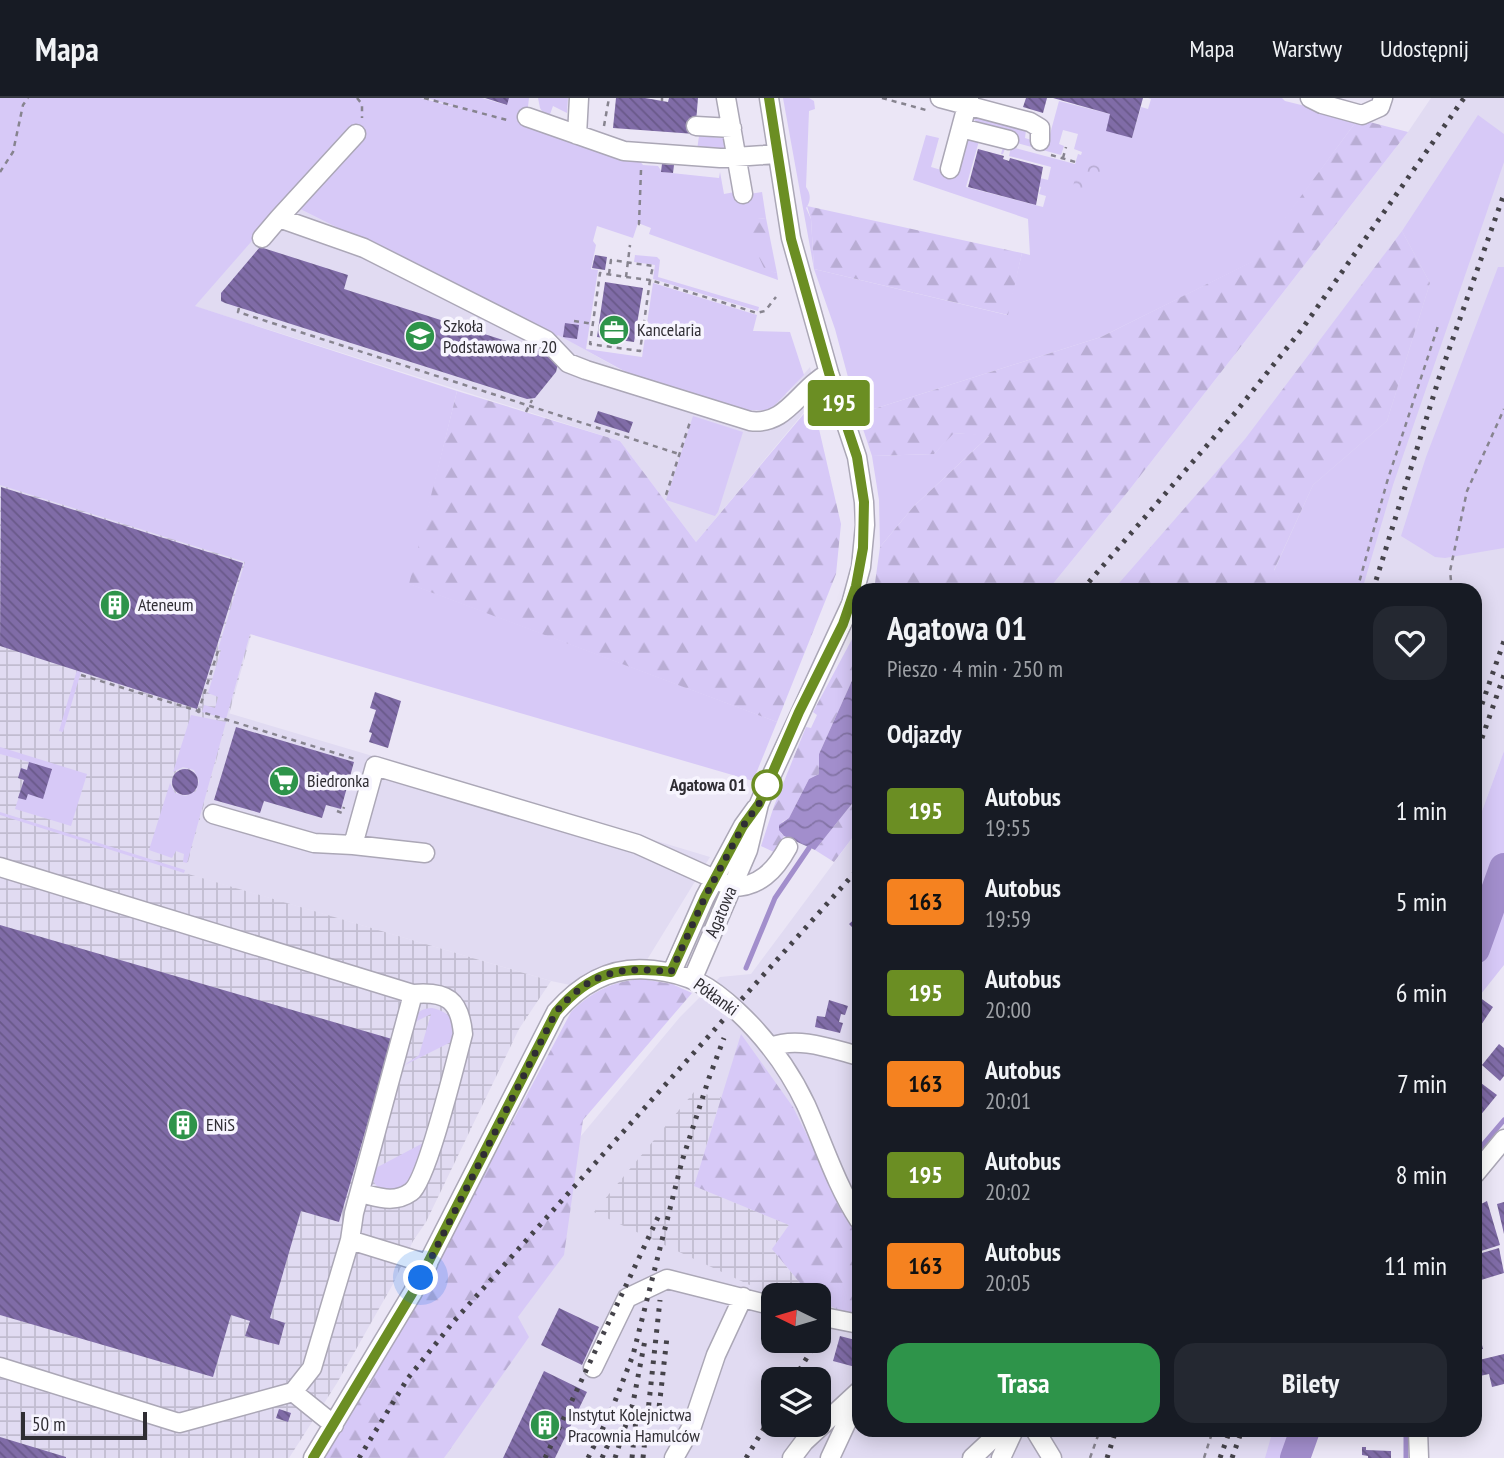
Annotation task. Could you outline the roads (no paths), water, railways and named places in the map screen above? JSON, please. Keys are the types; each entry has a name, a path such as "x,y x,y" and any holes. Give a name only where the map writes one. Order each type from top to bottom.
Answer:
{"street":[{"path":"576,131 579,98"},
{"path":"726,98 743,194"},
{"name":"Agatowa","path":"769,98 791,239 829,373 857,457 864,525 861,567 856,583"},
{"path":"1332,102 1362,115 1380,107 1383,98"},
{"path":"950,169 968,101"},
{"path":"934,104 968,101 1036,124 1040,128 1040,141"},
{"path":"522,120 576,131 624,151 737,158 778,154"},
{"path":"696,127 732,128"},
{"path":"961,128 1009,140"},
{"path":"262,237 356,134"},
{"path":"279,218 376,254 546,340 568,363 750,421 764,423 776,419 815,380 829,373"},
{"name":"Agatowa","path":"693,978 748,850 759,804 799,712 843,624 852,596"},
{"path":"353,845 375,766 637,844 732,887 746,887 756,883 781,860 788,848"},
{"name":"Agatowa","path":"671,972 715,879 743,826 759,804"},
{"path":"213,814 314,843 425,853"},
{"path":"0,867 413,994 430,992 446,996 462,1017 463,1034 424,1169 414,1191 398,1199 360,1193"},
{"name":"Półłanki","path":"313,1458 428,1264 556,1012 580,987 596,978 631,969 671,972 693,978 729,1004 771,1047 799,1091 852,1208"},
{"path":"0,1367 179,1423 293,1392 312,1368 350,1240 413,994"},
{"path":"771,1047 782,1043 813,1045 852,1054"},
{"path":"1482,1166 1504,1139"},
{"path":"350,1240 428,1264"},
{"path":"593,1368 627,1298 651,1285 667,1279 761,1302"},
{"path":"674,1458 692,1426 716,1355 743,1297"},
{"path":"831,1318 852,1323"},
{"path":"293,1392 334,1425"},
{"path":"792,1458 804,1442 852,1400"},
{"path":"830,1458 852,1409"},
{"path":"972,1458 994,1437"},
{"path":"1001,1458 1011,1437"},
{"path":"1039,1437 1052,1458"},
{"path":"1418,1437 1419,1458"}],"water":[{"path":"852,681 852,804 815,850 784,836 779,825 789,818 809,779 819,774 819,754"}],"waterway":[{"path":"746,968 775,898 809,848"},
{"path":"1482,929 1504,868"},
{"path":"1482,1146 1504,1120"},
{"path":"1295,1458 1302,1437"},
{"path":"1406,1437 1406,1458"}],"railway":[{"path":"1088,583 1235,413 1302,329 1464,98"},
{"path":"1375,583 1439,378 1504,194"},
{"path":"1482,704 1504,641"},
{"path":"1482,738 1504,675"},
{"path":"359,1458 408,1378 455,1320 852,876"},
{"path":"588,1458 610,1414 633,1355 682,1161 724,1038"},
{"path":"545,1458 660,1213"},
{"path":"643,1458 660,1300"},
{"path":"658,1417 667,1337"},
{"path":"615,1458 633,1403 645,1340"},
{"path":"801,1367 810,1353"},
{"path":"632,1458 636,1419"},
{"path":"746,1458 761,1433"},
{"path":"1107,1458 1114,1437"},
{"path":"1220,1458 1228,1437"},
{"path":"1232,1458 1240,1437"},
{"path":"602,1458 609,1442"}],"place":[{"name":"Kancelaria","path":"614,330"},
{"name":"Szkoła Podstawowa nr 20","path":"420,336"},
{"name":"Ateneum","path":"115,605"},
{"name":"Biedronka","path":"284,781"},
{"name":"Agatowa 01","path":"767,785"},
{"name":"ENiS","path":"183,1125"},
{"name":"Instytut Kolejnictwa Pracownia Hamulców","path":"545,1425"}]}
